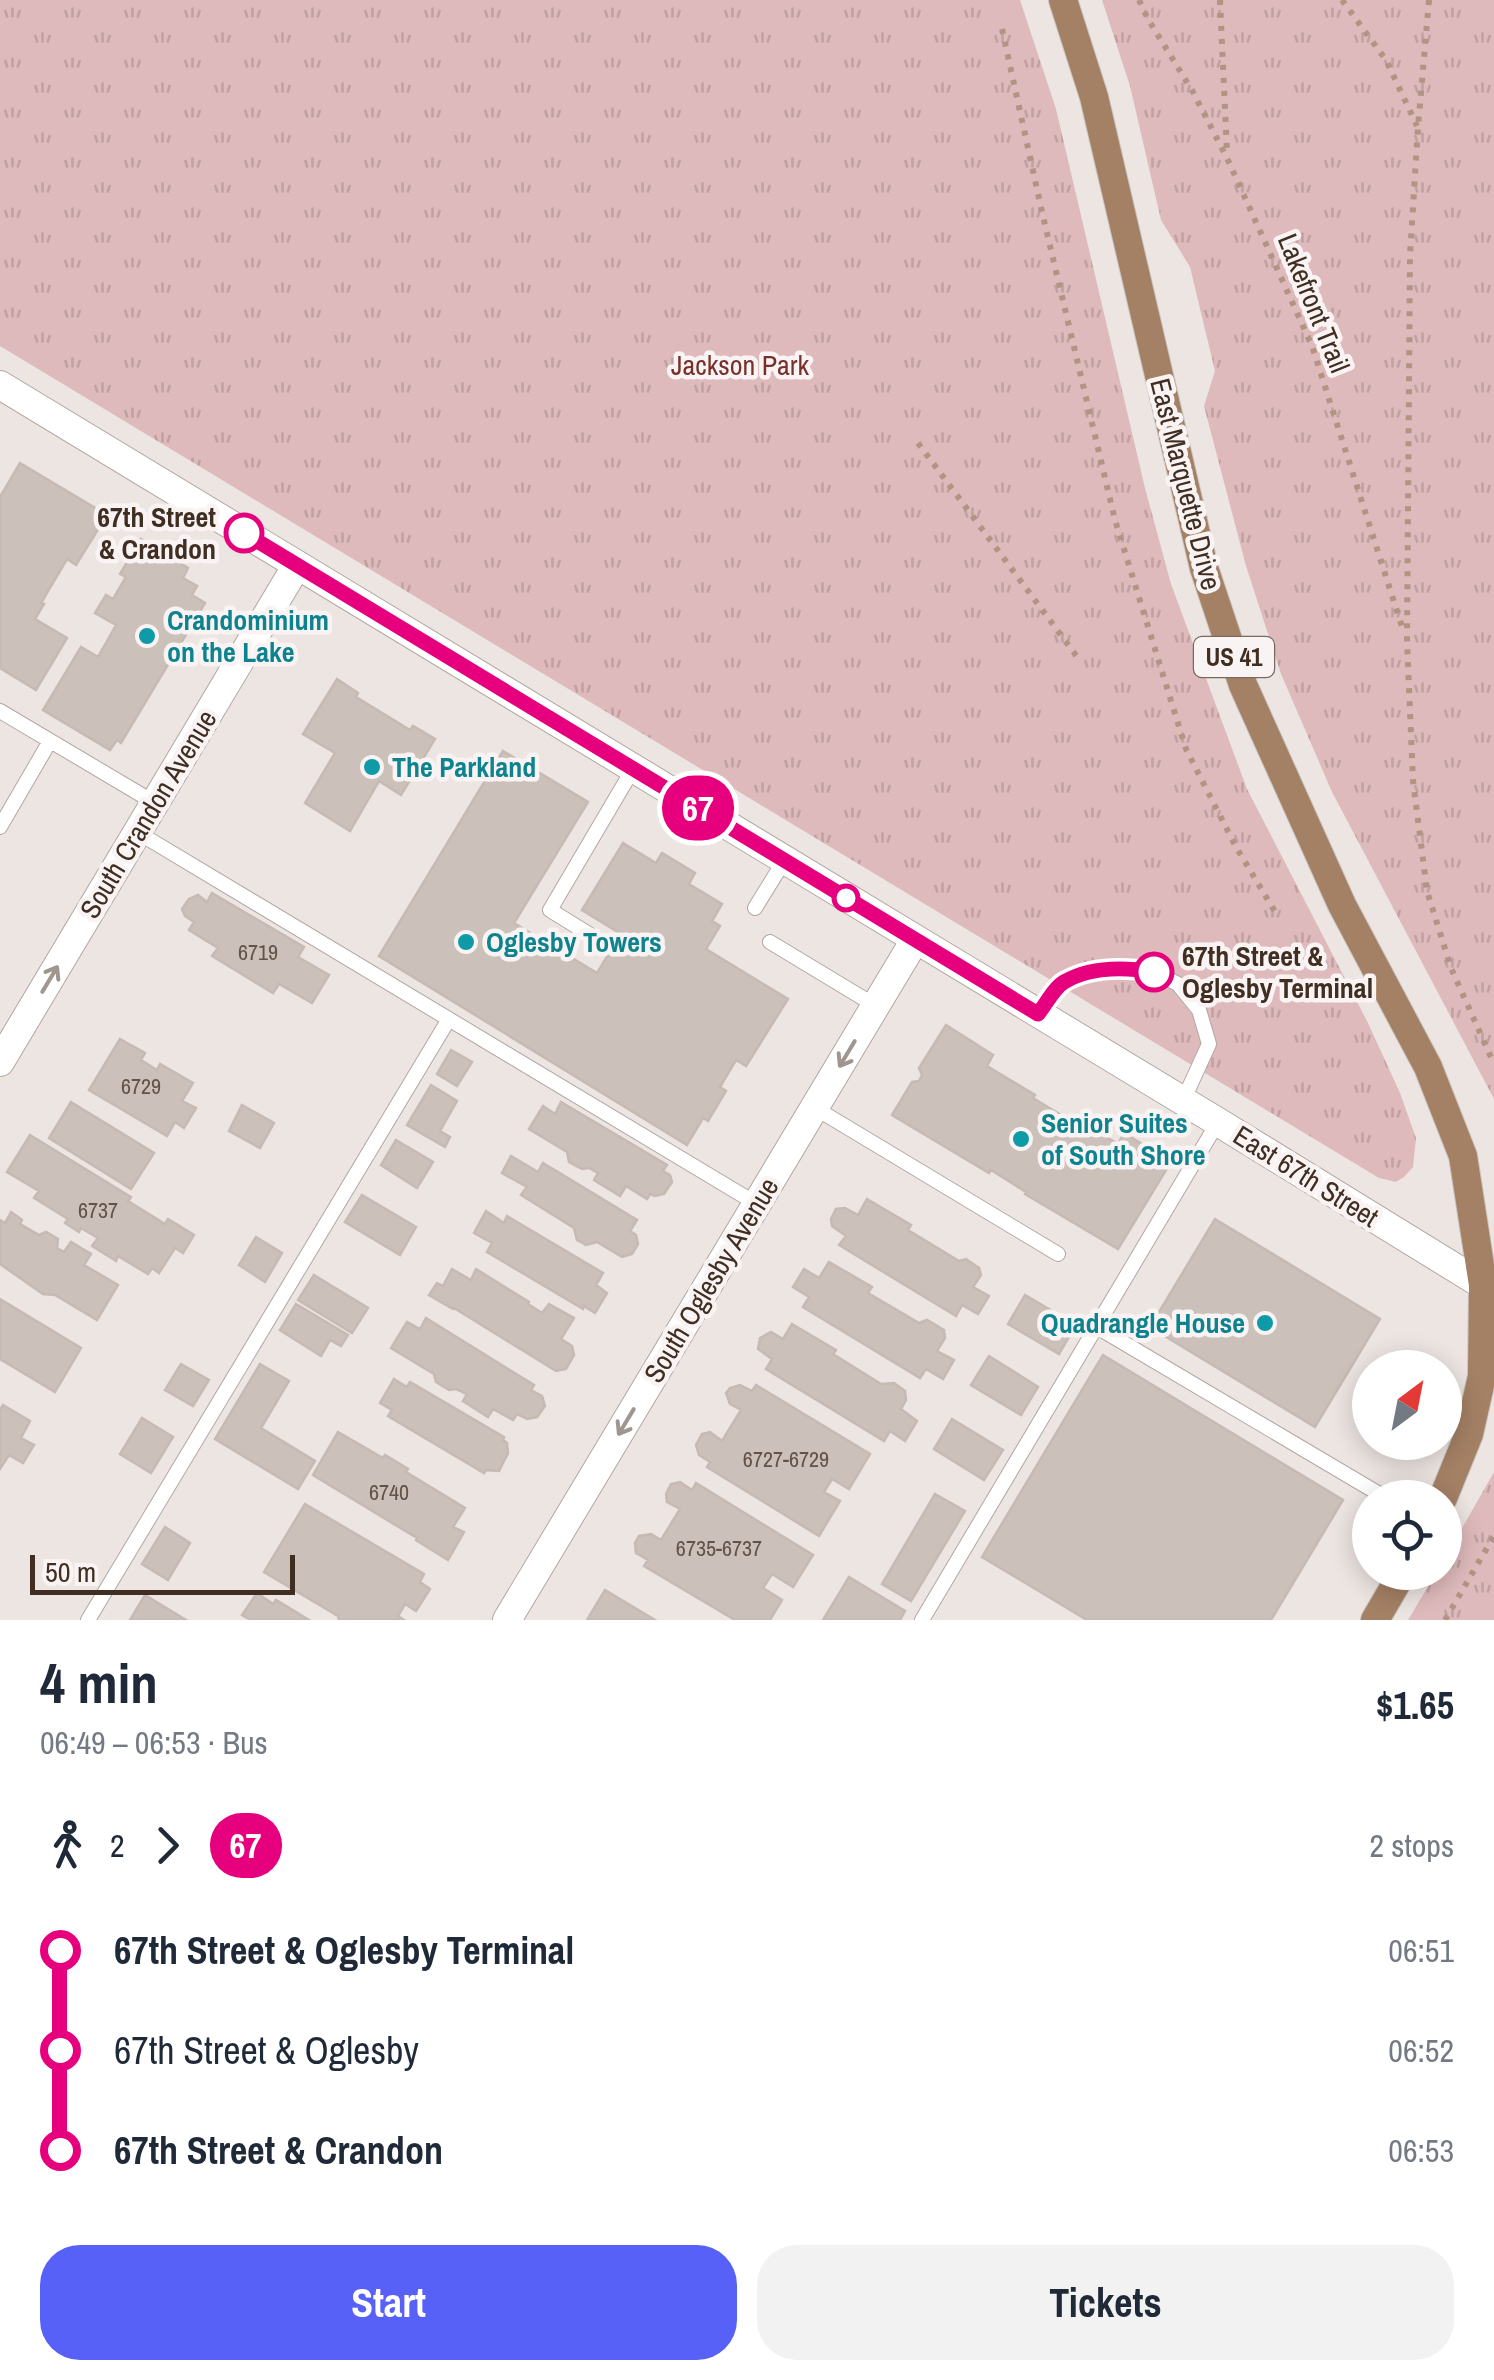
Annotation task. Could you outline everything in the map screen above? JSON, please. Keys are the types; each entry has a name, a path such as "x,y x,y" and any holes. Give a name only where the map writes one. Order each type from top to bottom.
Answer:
{"main road":[{"name":"East Marquette Drive","path":"1063,0 1094,96 1204,568 1243,684 1342,904 1428,1067 1464,1156 1483,1285"},
{"name":"US 41","path":"1450,1480 1469,1434 1482,1376 1483,1285"},
{"path":"1375,1620 1392,1590"}],"street":[{"name":"East 67th Street","path":"0,385 1483,1285"},
{"name":"South Crandon Avenue","path":"0,1062 297,565"},
{"name":"South Oglesby Avenue","path":"507,1620 915,940"}],"lane":[{"path":"0,712 155,803"},
{"path":"0,827 50,741"},
{"path":"600,940 550,910 633,769"},
{"path":"137,832 757,1204"},
{"path":"754,908 784,861"},
{"path":"770,942 876,1006"},
{"path":"1038,1014 1061,983 1089,972 1124,968 1154,972 1178,984 1199,1010 1210,1044 1183,1101"},
{"path":"88,1620 449,1020"},
{"path":"815,1108 1058,1254"},
{"path":"922,1620 1218,1122"},
{"path":"1096,1327 1355,1480"}],"path":[{"name":"Lakefront Trail","path":"1139,0 1228,158 1312,346 1406,641"},
{"path":"1220,0 1228,158"},
{"name":"Lakefront Trail","path":"1342,0 1386,60 1418,128 1410,255 1406,641 1413,781 1427,891 1451,968 1494,1064"},
{"path":"1418,128 1429,0"},
{"path":"1002,29 1115,520 1186,749 1236,847 1277,915"},
{"path":"918,443 1078,658"},
{"path":"1444,1620 1494,1536"}],"green space":[{"name":"Jackson Park","path":"0,0 1020,0 1056,109 1171,584 1247,789 1400,1093 1416,1138 1413,1167 1396,1182 1379,1178 0,346"},
{"path":"1102,0 1494,0 1494,1099 1332,792 1281,674 1246,566 1204,406 1215,371 1190,267 1161,220 1130,86"},
{"path":"1494,1472 1494,1620 1408,1620 1426,1590 1462,1590 1462,1528"}],"building":[{"path":"20,463 107,515 76,565 67,559 41,603 44,604 35,619 67,638 36,690 0,668 0,497"},
{"name":"Crandominium on the Lake","path":"141,539 188,568 183,578 197,586 192,595 205,603 121,743 117,740 110,750 43,710 81,647 98,657 116,625 95,613 106,595 113,599 126,577 120,574"},
{"name":"The Parkland","path":"337,679 358,693 356,697 410,730 413,726 435,739 401,795 379,781 350,831 305,803 335,753 303,734"},
{"name":"Oglesby Towers","path":"503,751 588,802 514,923 597,973 621,934 582,910 623,843 656,863 662,853 695,873 689,884 722,904 712,921 720,926 706,949 788,999 746,1066 736,1060 720,1087 726,1091 687,1145 379,956"},
{"path":"212,893 304,947 298,957 329,975 312,1003 279,984 273,993 212,956 218,948 189,930 194,922 182,909 198,895 207,902"},
{"name":"Senior Suites of South Shore","path":"946,1025 993,1055 987,1066 1035,1095 1033,1098 1118,1144 1124,1133 1171,1162 1118,1249 991,1170 989,1173 892,1115 912,1082 919,1081 919,1068"},
{"path":"120,1039 145,1053 141,1060 157,1070 160,1064 193,1083 182,1101 196,1108 184,1128 175,1122 167,1136 89,1090"},
{"path":"451,1050 472,1062 457,1086 437,1074"},
{"path":"431,1085 457,1101 440,1131 450,1137 445,1147 407,1125"},
{"path":"71,1102 154,1153 131,1189 49,1138"},
{"path":"561,1102 667,1165 663,1171 672,1182 664,1194 650,1194 647,1199 626,1186 620,1196 594,1180 598,1173 569,1162 567,1152 529,1129 543,1106 555,1114"},
{"path":"242,1105 274,1123 260,1148 229,1131"},
{"path":"30,1135 131,1197 128,1201 165,1224 168,1219 194,1235 183,1253 175,1248 159,1273 152,1268 148,1274 92,1246 98,1238 65,1223 68,1219 34,1198 39,1191 7,1172"},
{"path":"396,1140 433,1162 417,1188 381,1165"},
{"path":"511,1156 538,1172 543,1163 637,1220 630,1231 636,1235 638,1244 632,1254 622,1257 597,1242 586,1245 577,1240 574,1228 521,1195 527,1187 502,1173"},
{"path":"362,1195 416,1227 400,1255 345,1222"},
{"path":"867,1199 911,1225 908,1230 959,1261 966,1259 979,1268 981,1275 973,1287 989,1296 978,1314 962,1305 956,1316 839,1245 846,1236 832,1226 836,1209 845,1208 858,1215"},
{"path":"486,1211 504,1223 507,1216 603,1273 596,1285 607,1293 595,1313 487,1252 492,1243 474,1233"},
{"path":"11,1212 22,1220 20,1224 39,1235 46,1232 58,1239 57,1248 64,1252 71,1242 91,1254 84,1265 118,1285 97,1320 55,1295 43,1294 0,1264 0,1220 5,1223"},
{"name":"Quadrangle House","path":"1215,1219 1380,1319 1361,1350 1352,1350 1352,1366 1315,1427 1150,1327"},
{"path":"256,1237 282,1253 265,1282 239,1265"},
{"path":"829,1262 872,1287 868,1293 919,1323 927,1320 944,1330 945,1338 937,1351 954,1360 943,1379 926,1369 920,1378 803,1307 809,1297 793,1287 804,1269 819,1278"},
{"path":"452,1269 471,1280 476,1269 542,1313 549,1304 574,1318 561,1339 572,1346 574,1355 566,1369 556,1371 429,1295 437,1283 443,1286"},
{"path":"314,1275 368,1308 352,1333 298,1300"},
{"path":"1025,1295 1076,1325 1059,1354 1008,1324"},
{"path":"0,1299 81,1348 55,1392 0,1359"},
{"path":"296,1304 348,1335 341,1346 330,1340 321,1356 280,1330"},
{"path":"426,1318 534,1385 531,1390 542,1396 545,1406 537,1417 527,1419 517,1414 513,1420 493,1409 488,1417 463,1401 467,1394 449,1390 436,1382 434,1374 391,1348 407,1322 420,1329"},
{"path":"792,1324 836,1350 833,1354 881,1384 894,1383 905,1391 901,1409 917,1421 905,1441 890,1431 884,1441 766,1369 772,1359 758,1349 760,1338 771,1332 783,1339"},
{"path":"1103,1355 1343,1500 1271,1620 1087,1620 982,1557"},
{"path":"989,1356 1038,1387 1021,1415 971,1385"},
{"path":"181,1364 209,1380 193,1406 165,1390"},
{"path":"260,1364 289,1381 261,1428 315,1461 298,1489 215,1439"},
{"path":"394,1379 407,1387 410,1382 504,1437 508,1453 499,1471 484,1473 388,1416 392,1410 380,1403"},
{"path":"740,1385 752,1391 756,1385 870,1454 849,1489 832,1479 824,1492 840,1501 819,1536 707,1467 710,1462 699,1455 696,1445 702,1434 710,1432 722,1441 741,1410 730,1404 726,1393"},
{"path":"3,1405 30,1421 21,1438 34,1445 23,1463 9,1455 0,1469 0,1410"},
{"path":"142,1418 173,1437 151,1473 120,1454"},
{"path":"952,1419 1003,1450 984,1480 934,1449"},
{"path":"338,1432 383,1458 385,1455 465,1508 453,1527 464,1532 448,1560 313,1475"},
{"path":"680,1482 692,1490 696,1483 813,1555 793,1587 772,1574 763,1588 782,1600 770,1620 735,1620 644,1566 648,1560 636,1553 635,1543 639,1536 651,1534 661,1540 680,1509 667,1502 666,1494 671,1484"},
{"path":"935,1494 965,1511 911,1601 882,1584"},
{"path":"305,1504 424,1574 420,1582 430,1589 416,1611 405,1604 398,1616 404,1620 339,1620 264,1572"},
{"path":"165,1527 190,1543 168,1580 142,1564"},
{"path":"849,1577 905,1611 900,1620 823,1620"},
{"path":"605,1590 655,1620 587,1620"},
{"path":"257,1593 309,1620 251,1620 242,1615"},
{"path":"145,1595 186,1620 130,1620"}],"bus line":[{"name":"67","path":"244,533 1038,1014 1061,983 1089,972 1124,968 1154,972"}],"place":[{"name":"67th Street & Crandon","path":"244,533"},
{"name":"Crandominium on the Lake","path":"147,636"},
{"name":"The Parkland","path":"372,767"},
{"name":"Oglesby Towers","path":"466,942"},
{"name":"67th Street & Oglesby Terminal","path":"1154,972"},
{"name":"Senior Suites of South Shore","path":"1021,1139"},
{"name":"Quadrangle House","path":"1265,1323"}]}
